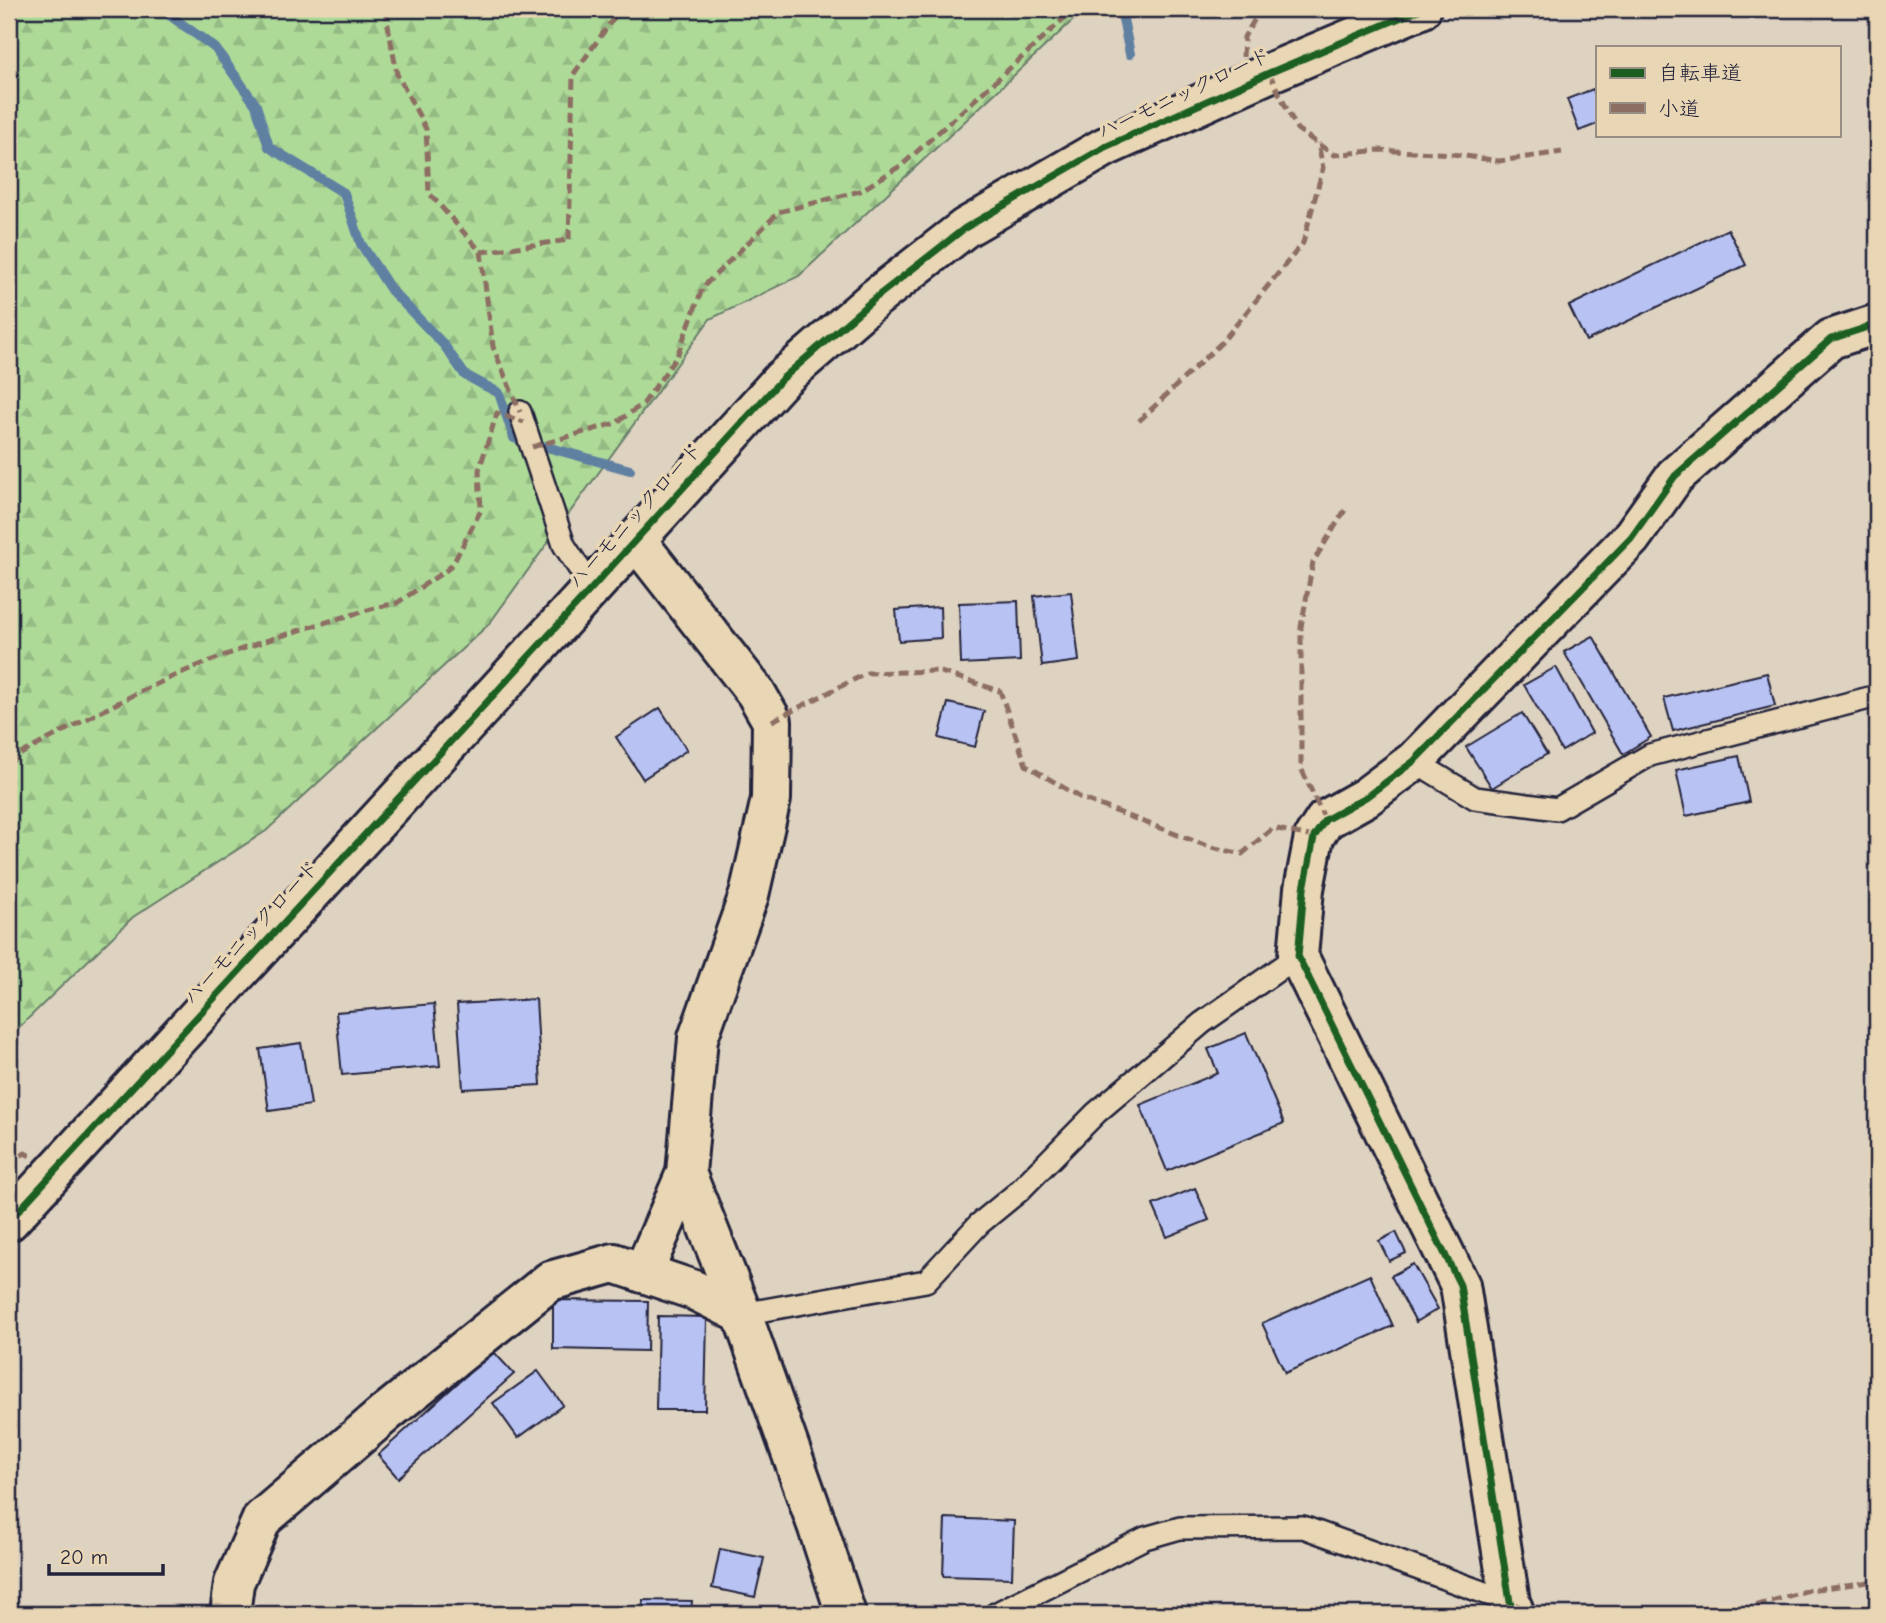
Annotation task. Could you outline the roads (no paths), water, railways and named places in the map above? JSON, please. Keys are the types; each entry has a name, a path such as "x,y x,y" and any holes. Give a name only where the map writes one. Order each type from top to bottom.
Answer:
{"street":[{"name":"ハーモニックロード","path":"9,1221 782,379 874,299 965,228 1105,147 1269,73 1421,9"},
{"path":"1513,1608 1460,1284 1298,956 1304,889 1314,837 1325,820 1366,797 1414,761 1631,538 1675,476 1831,339 1877,324"},
{"path":"636,540 757,693 772,721 771,799 749,895 698,1038 686,1173 643,1273"},
{"path":"686,1173 742,1314 818,1528 845,1614"},
{"path":"230,1614 234,1583 262,1519 387,1412 550,1281 614,1263 694,1290 742,1314"}],"lane":[{"path":"520,412 564,545 592,589"},
{"path":"1414,761 1475,798 1557,809 1650,755 1877,696"},
{"path":"742,1314 926,1281 979,1224 1018,1192 1096,1114 1202,1023 1298,956"},
{"path":"995,1614 1145,1538 1180,1528 1303,1527 1513,1608"}],"waterway":[{"path":"161,9 215,48 256,105 269,147 344,193 361,244 391,290 444,345 465,375 499,393 514,438 630,470"},
{"path":"1121,9 1130,54"}]}
